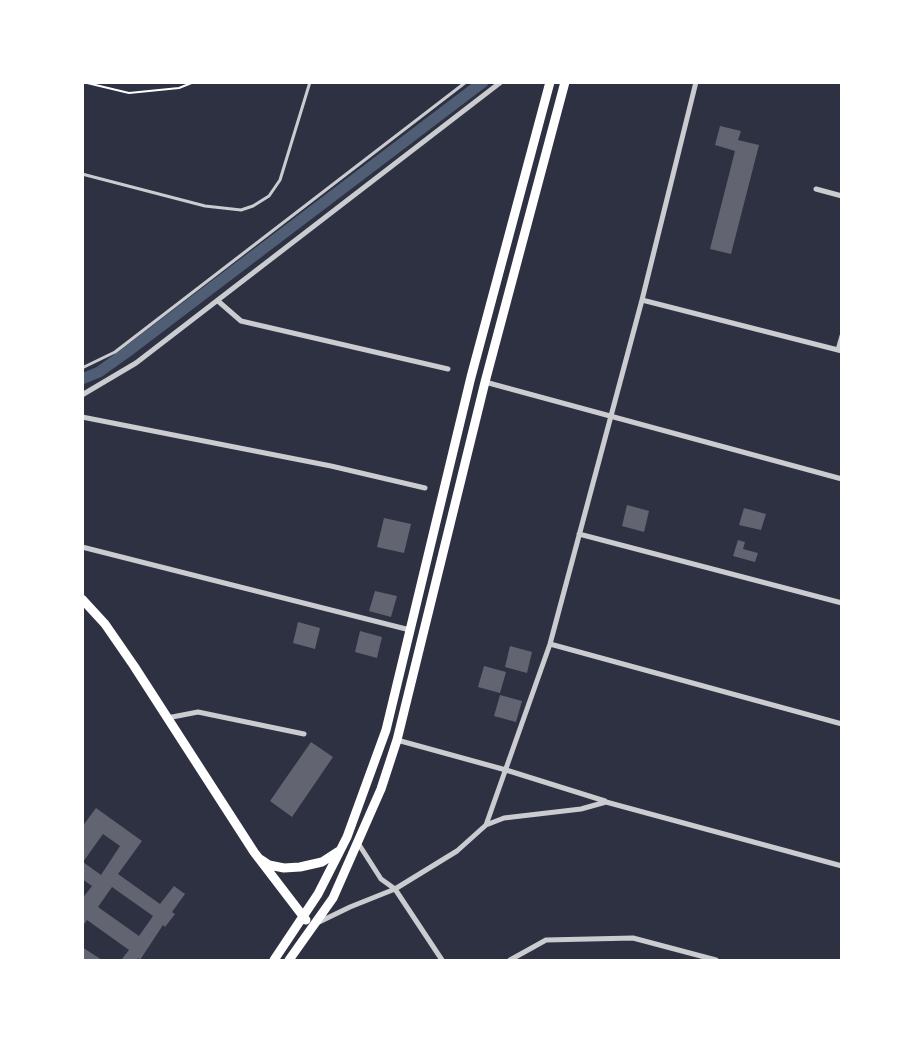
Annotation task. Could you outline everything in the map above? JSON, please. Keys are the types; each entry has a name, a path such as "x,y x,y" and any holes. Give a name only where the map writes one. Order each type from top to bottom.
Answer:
{"main road":[{"path":"274,960 303,918 340,851 368,783 386,730 471,377 550,82"},
{"path":"289,960 333,898 381,789 397,740 485,382 565,82"},
{"path":"82,599 105,624 257,858 303,918 316,924"},
{"path":"257,858 276,866 300,867 322,862 340,851"}],"street":[{"path":"83,396 136,363 501,82"},
{"path":"486,825 550,644 609,417 642,300 696,82"},
{"path":"816,189 842,196"},
{"path":"642,300 840,351 842,336"},
{"path":"218,301 241,321 448,369"},
{"path":"485,382 842,480"},
{"path":"82,417 331,466 425,488"},
{"path":"579,534 842,603"},
{"path":"82,547 410,630"},
{"path":"550,644 842,724"},
{"path":"167,718 198,712 304,734"},
{"path":"397,740 506,770 606,802 841,866 842,859"},
{"path":"316,924 350,906 395,889 457,851 486,825 504,818 581,809 606,802"},
{"path":"358,843 381,879 395,889 442,960"},
{"path":"510,960 546,940 633,938 716,960"}],"lane":[{"path":"82,174 205,206 241,210 253,206 269,196 280,180 310,82"},
{"path":"82,368 98,362 131,340 466,82"}],"path":[{"path":"83,82 128,93 178,88 194,83"}],"building":[{"path":"720,126 741,131 738,140 759,145 731,254 710,249 735,151 715,145"},
{"path":"627,505 649,511 644,532 622,526"},
{"path":"744,508 766,514 761,530 739,525"},
{"path":"384,518 411,524 404,553 377,547"},
{"path":"738,540 745,542 743,549 758,553 755,562 733,556"},
{"path":"375,591 397,596 391,617 369,611"},
{"path":"298,622 320,628 315,649 293,643"},
{"path":"360,631 382,637 377,658 355,652"},
{"path":"510,646 532,652 527,673 505,667"},
{"path":"484,666 506,672 500,693 478,687"},
{"path":"500,695 522,701 516,722 494,716"},
{"path":"311,742 333,757 292,817 270,801"},
{"path":"96,808 142,841 118,874 160,904 174,886 185,894 172,912 175,914 165,927 163,925 140,960 138,958 136,960 121,960 129,950 87,920 82,927 82,899 92,886 82,879 82,827","holes":["103,834 120,846 101,875 83,862","112,887 153,916 139,936 98,907"]},
{"path":"82,947 102,960 82,960"}],"waterway":[{"path":"82,379 99,372 127,352 483,82"}]}
